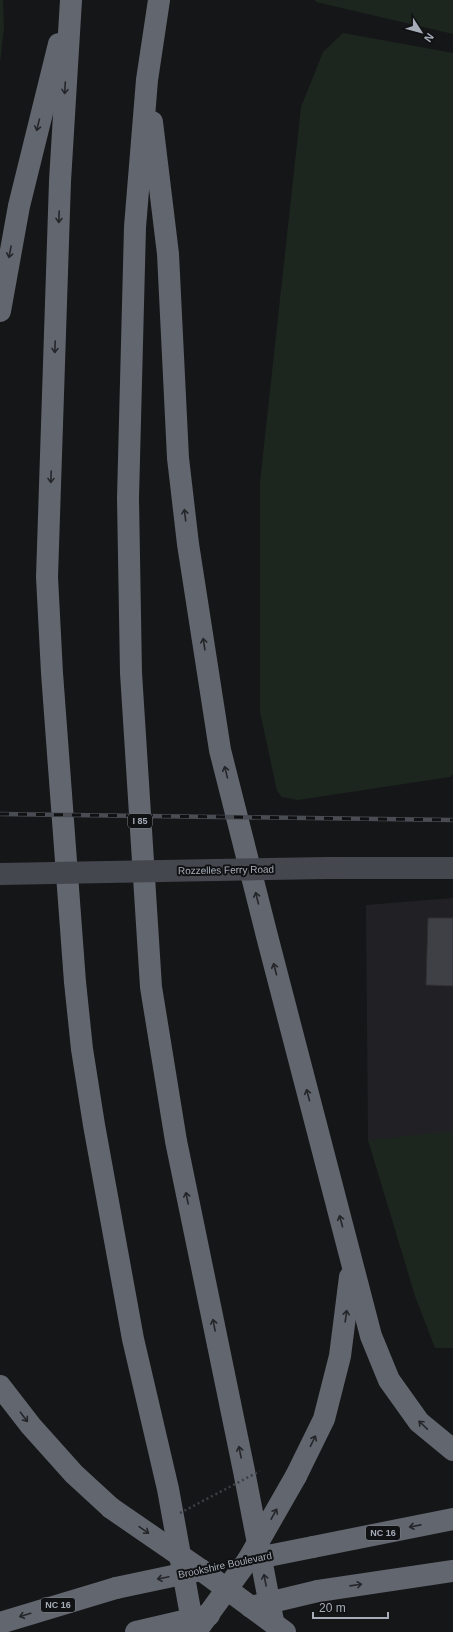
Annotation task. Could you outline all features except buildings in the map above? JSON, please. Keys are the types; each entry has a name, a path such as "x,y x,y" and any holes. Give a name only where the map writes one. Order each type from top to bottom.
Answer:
{"highway":[{"name":"I 85","path":"159,0 147,80 135,228 128,498 131,673 151,987 176,1141 244,1471 275,1632"},
{"path":"0,311 19,206 51,72 70,3"},
{"path":"70,3 60,181 47,577 52,673 75,982 82,1049 94,1125 132,1332 168,1489 195,1632"},
{"path":"147,80 168,254 178,458 188,544 220,750 371,1336 389,1380 419,1422 453,1450"},
{"path":"195,1632 248,1560 296,1476 324,1419 340,1356 350,1292 351,1259"},
{"path":"0,1386 31,1426 74,1474 112,1508 228,1589 285,1632"},
{"name":"Brookshire Boulevard","path":"0,1623 116,1588 453,1519"},
{"path":"136,1632 318,1591 453,1571"}],"street":[{"name":"Rozzelles Ferry Road","path":"0,874 327,868 453,868"}],"path":[{"path":"180,1513 260,1471"}],"shaded area":[{"path":"0,0 3,0 4,27 0,63"},
{"path":"315,0 453,0 453,34 316,2"},
{"path":"343,33 453,53 453,774 450,777 298,800 282,797 277,791 260,712 260,482 301,107 323,52"},
{"path":"453,898 453,1335 368,1140 366,905"},
{"path":"453,1131 453,1348 435,1348 415,1296 368,1140"}],"railway":[{"path":"0,814 453,820"}]}
